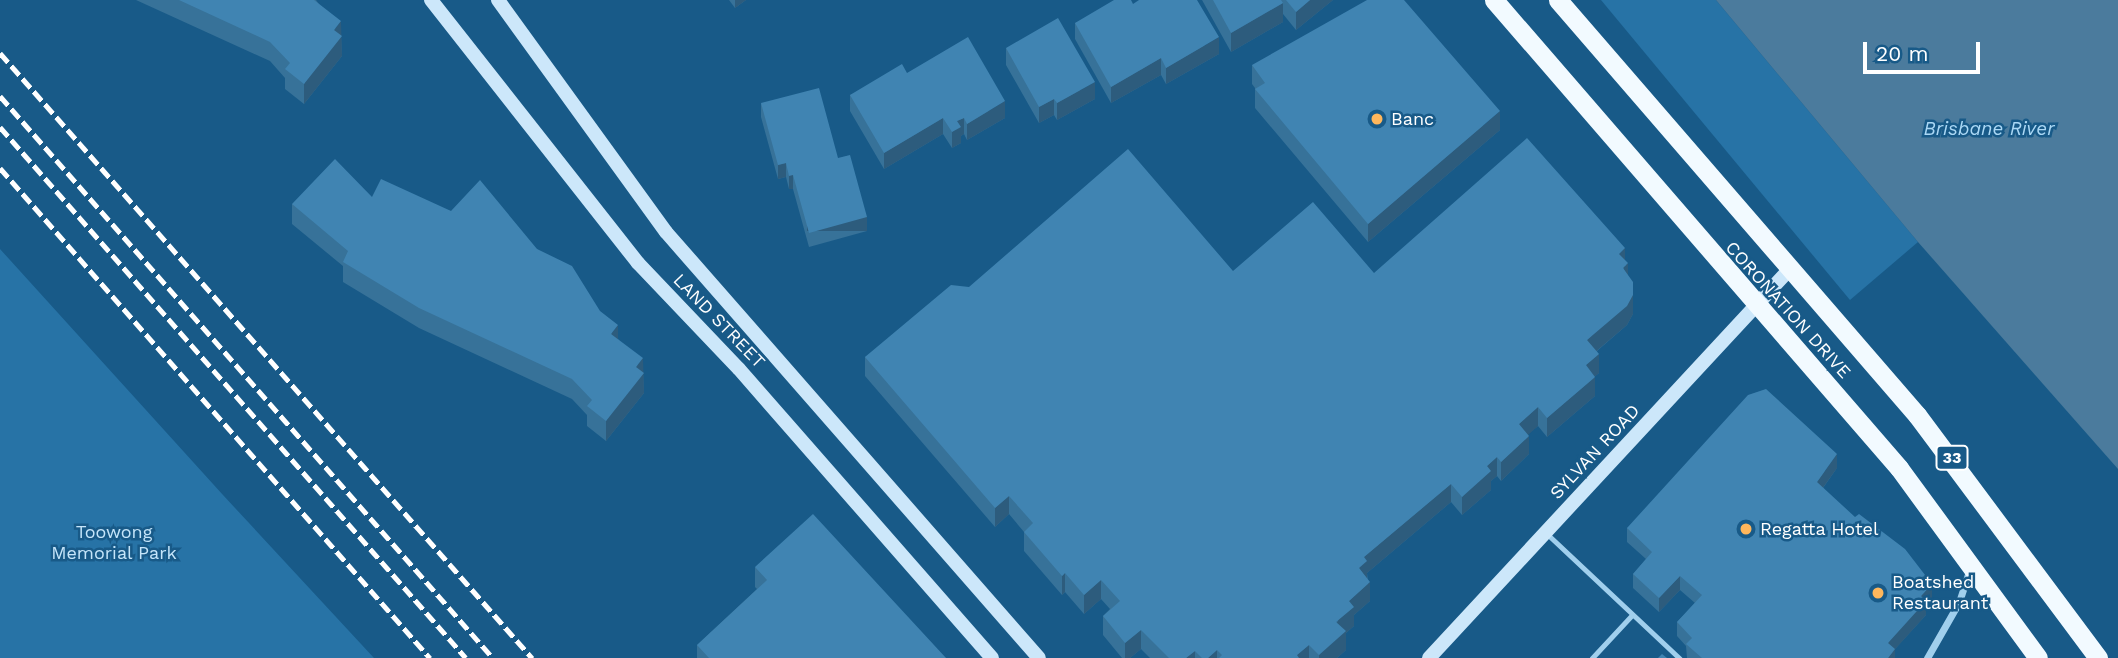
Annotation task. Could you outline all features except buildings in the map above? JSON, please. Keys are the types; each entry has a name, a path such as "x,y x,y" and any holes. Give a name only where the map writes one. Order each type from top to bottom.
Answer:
{"highway":[{"name":"CORONATION DRIVE","path":"1494,0 1756,307 1899,468 1972,562 2038,658"},
{"name":"CORONATION DRIVE","path":"1558,0 1977,489 2098,658"}],"main road":[{"name":"LAND STREET","path":"431,0 654,281 739,369 992,658"},
{"name":"LAND STREET","path":"498,0 666,232 1039,658"},
{"name":"SYLVAN ROAD","path":"1429,658 1788,271"}],"street":[{"path":"1927,658 1959,602 1972,562"}],"lane":[{"path":"1546,533 1679,658"},
{"path":"1592,658 1632,615"}],"green space":[{"path":"1601,0 1716,0 1918,242 1850,300"},
{"name":"Toowong Memorial Park","path":"0,249 223,495 374,658 0,658"}],"water":[{"name":"Brisbane River","path":"1716,0 2118,0 2118,469 1918,242"}],"railway":[{"path":"0,53 532,658"},
{"path":"0,96 493,658"},
{"path":"0,127 466,658"},
{"path":"0,168 430,658"}],"place":[{"name":"Banc","path":"1377,119"},
{"name":"Regatta Hotel","path":"1746,529"},
{"name":"Boatshed Restaurant","path":"1878,593"}]}
